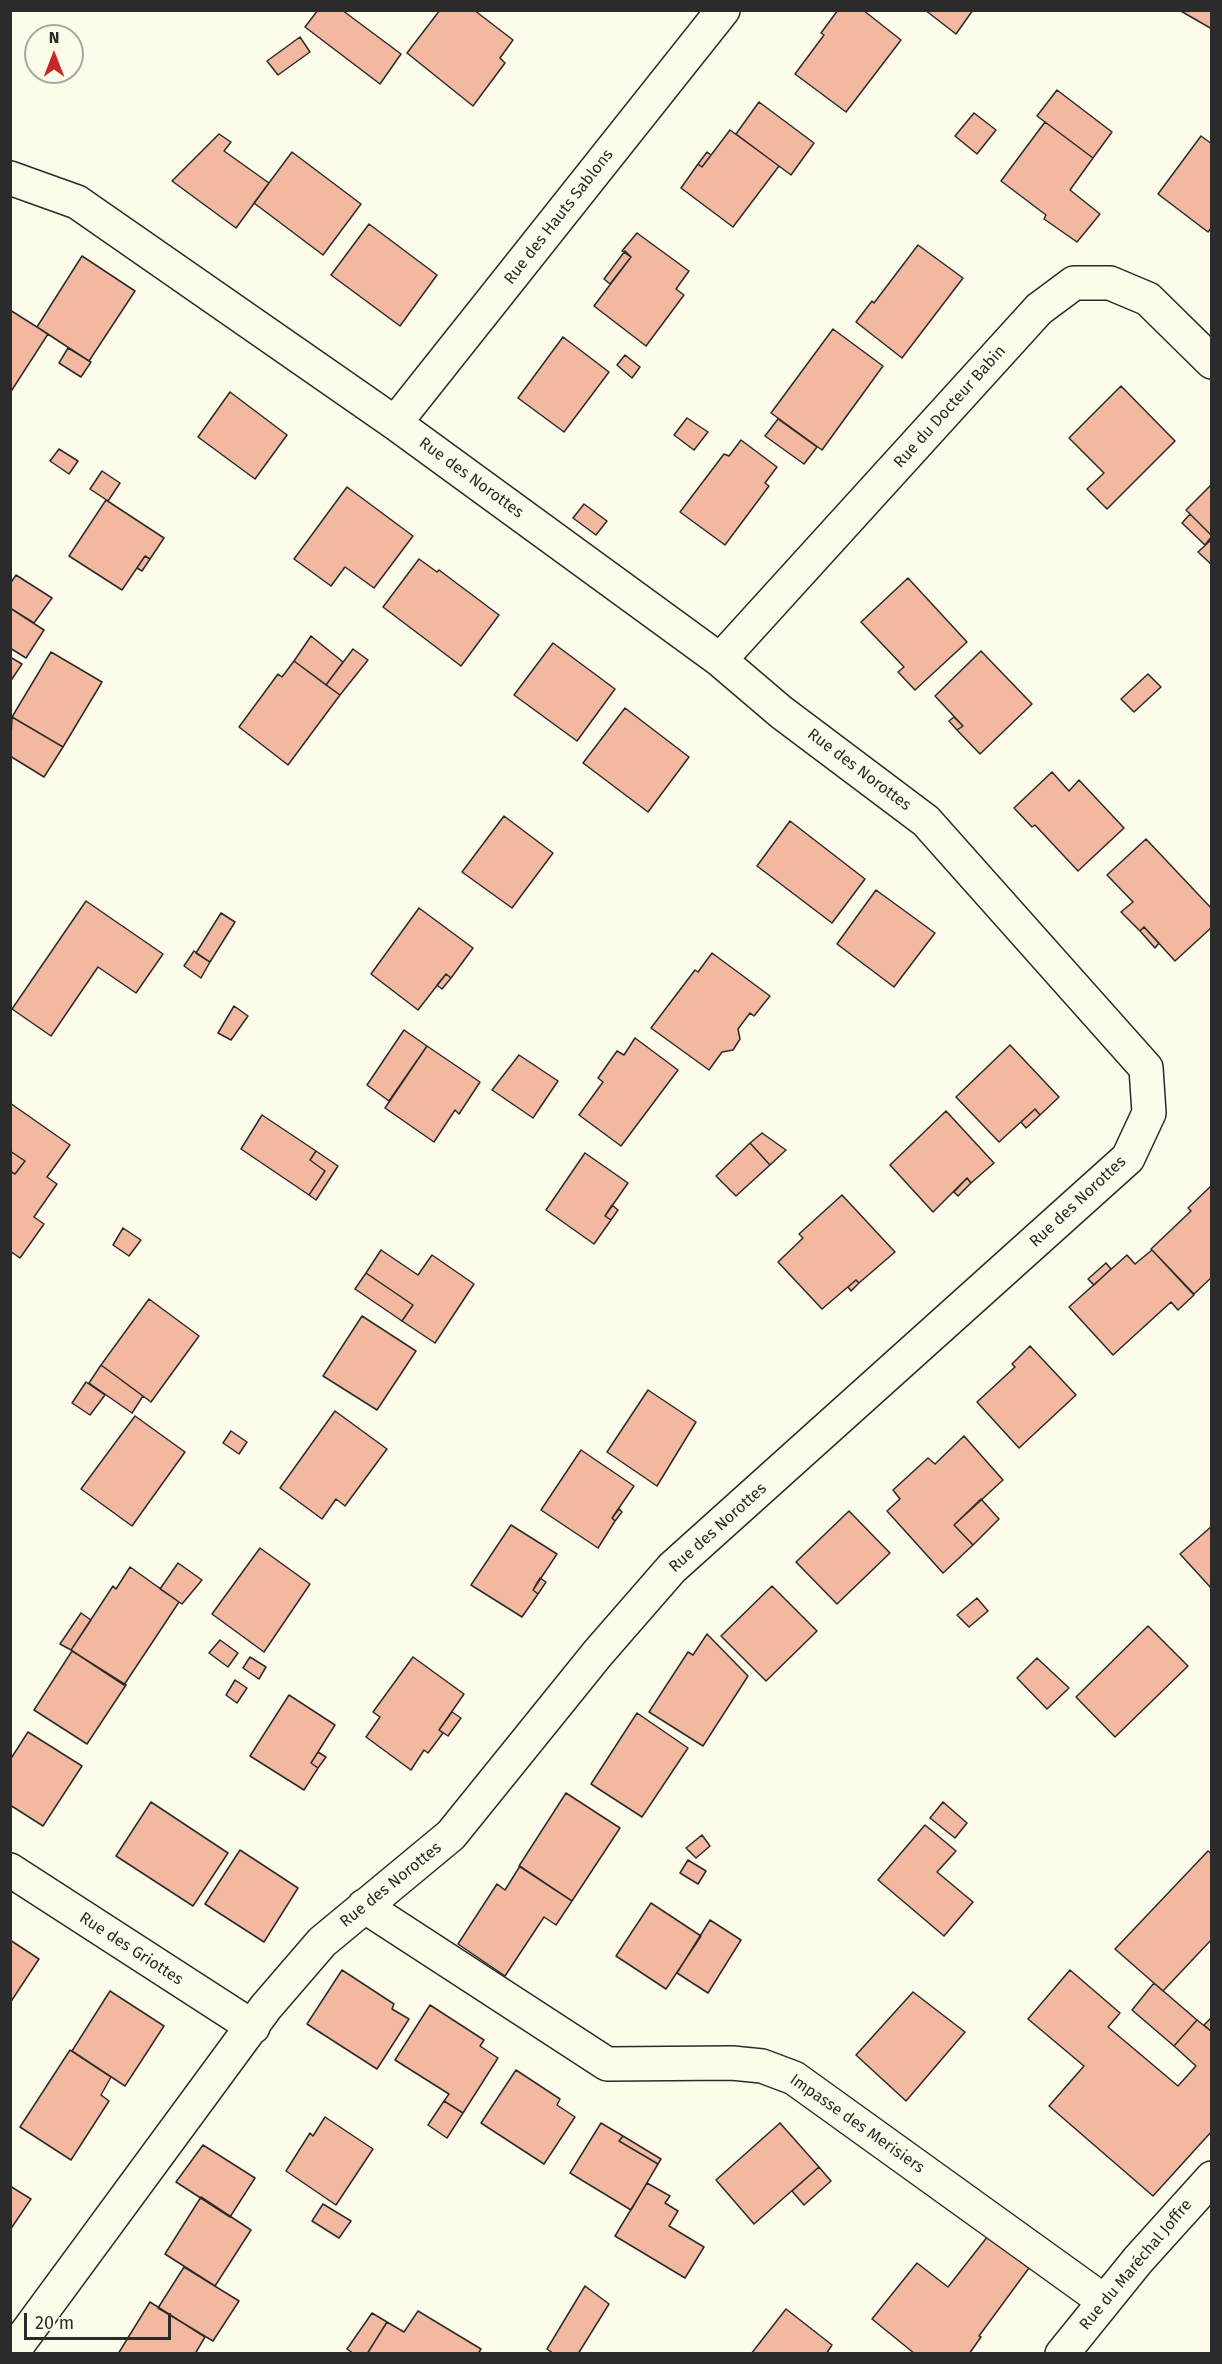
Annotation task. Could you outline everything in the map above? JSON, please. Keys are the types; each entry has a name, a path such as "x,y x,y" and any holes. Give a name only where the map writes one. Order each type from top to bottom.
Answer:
{"street":[{"name":"Rue des Hauts Sablons","path":"395,423 723,10"},
{"name":"Rue des Norottes","path":"10,178 77,202 395,423 720,660 782,712 926,821 1146,1068 1149,1113 1128,1158 672,1568 598,1653 451,1835 322,1942 266,2007 11,2354"},
{"name":"Rue du Docteur Babin","path":"720,660 1039,309 1074,283 1110,283 1148,299 1212,362"},
{"name":"Rue des Griottes","path":"10,1870 253,2027"},
{"name":"Impasse des Merisiers","path":"364,1906 607,2064 732,2063 762,2066 794,2078 1104,2301"},
{"name":"Rue du Maréchal Joffre","path":"1062,2354 1104,2301 1212,2178"}],"building":[{"path":"318,10 342,10 401,54 380,84 305,27"},
{"path":"440,10 474,10 513,40 500,58 505,63 473,106 407,53"},
{"path":"838,10 863,10 901,40 846,112 795,74 824,35 821,33"},
{"path":"925,10 973,10 956,34"},
{"path":"1179,10 1212,10 1212,29"},
{"path":"300,37 310,52 278,75 267,61"},
{"path":"1057,90 1112,132 1093,158 1037,116"},
{"path":"759,102 814,143 791,175 736,134"},
{"path":"974,113 996,130 977,154 955,136"},
{"path":"1045,122 1093,158 1070,190 1100,214 1077,242 1044,219 1046,215 1001,181"},
{"path":"730,130 779,166 733,227 681,188 698,164 702,167"},
{"path":"219,134 231,142 224,151 269,183 236,228 172,181"},
{"path":"1201,136 1212,144 1212,227 1208,232 1158,194"},
{"path":"292,152 361,204 323,255 254,203"},
{"path":"707,152 711,155 702,167 698,164"},
{"path":"369,224 437,275 400,326 331,275"},
{"path":"637,233 689,271 676,289 684,295 646,346 594,306 631,257 622,251"},
{"path":"918,245 963,278 902,358 856,322 872,301 874,303"},
{"path":"625,251 631,257 610,284 604,279"},
{"path":"82,256 135,291 89,361 37,327"},
{"path":"10,310 48,334 10,393"},
{"path":"833,329 883,366 822,450 771,413"},
{"path":"563,337 609,372 564,432 518,398"},
{"path":"68,348 91,362 81,377 59,363"},
{"path":"625,355 640,367 632,378 617,365"},
{"path":"1121,386 1175,441 1107,509 1087,489 1104,473 1069,438"},
{"path":"230,392 287,435 255,479 198,437"},
{"path":"687,418 708,432 694,450 674,435"},
{"path":"778,419 817,447 804,464 765,436"},
{"path":"741,440 777,467 765,483 769,486 725,545 680,512 724,454 729,456"},
{"path":"59,449 78,461 69,474 50,461"},
{"path":"102,471 120,483 108,501 90,489"},
{"path":"1212,484 1212,536 1186,510"},
{"path":"347,487 413,536 374,588 345,567 331,586 294,559"},
{"path":"106,500 164,538 150,559 145,556 122,590 69,556"},
{"path":"584,504 607,521 596,535 573,518"},
{"path":"1190,514 1212,536 1205,545 1182,523"},
{"path":"1212,539 1212,565 1198,552"},
{"path":"145,556 150,559 142,571 137,568"},
{"path":"419,559 437,572 439,570 499,615 461,666 383,607"},
{"path":"16,575 52,598 34,623 10,608 10,584"},
{"path":"908,578 967,642 915,690 898,672 904,667 861,622"},
{"path":"10,608 44,630 26,658 10,648"},
{"path":"311,636 343,662 326,685 294,661"},
{"path":"553,643 615,689 577,741 514,695"},
{"path":"353,649 368,660 340,695 326,685"},
{"path":"981,651 1032,704 980,754 957,730 963,726 935,696"},
{"path":"51,652 102,682 63,747 12,717"},
{"path":"10,657 22,664 10,682"},
{"path":"294,661 340,695 288,765 239,727 278,674 282,677"},
{"path":"1148,674 1161,687 1134,712 1121,699"},
{"path":"625,708 689,757 648,812 583,763"},
{"path":"12,717 63,747 44,777 10,756"},
{"path":"954,717 963,726 957,730 949,721"},
{"path":"1052,772 1069,791 1079,780 1124,828 1078,871 1035,825 1032,827 1014,808"},
{"path":"504,816 553,853 512,908 462,872"},
{"path":"790,821 865,879 832,923 757,866"},
{"path":"1146,839 1212,909 1212,927 1175,961 1144,927 1140,931 1121,912 1133,902 1107,875"},
{"path":"876,890 935,933 894,987 837,944"},
{"path":"86,901 163,954 136,993 98,967 51,1036 12,1009"},
{"path":"419,908 473,948 451,978 446,974 418,1010 371,974"},
{"path":"221,913 235,922 210,962 196,953"},
{"path":"1144,927 1159,943 1155,948 1140,931"},
{"path":"194,951 210,962 201,978 184,966"},
{"path":"712,953 770,996 754,1016 750,1013 738,1029 740,1039 733,1050 722,1052 709,1070 651,1028 695,970 698,972"},
{"path":"446,974 451,978 442,989 437,985"},
{"path":"234,1006 248,1016 231,1040 218,1033"},
{"path":"404,1030 427,1046 389,1101 367,1085"},
{"path":"635,1038 678,1070 621,1146 579,1115 603,1082 598,1078 617,1051 624,1055"},
{"path":"1010,1045 1059,1097 1040,1115 1035,1109 999,1142 956,1097"},
{"path":"427,1046 480,1082 459,1114 455,1110 434,1142 385,1108"},
{"path":"519,1055 558,1081 533,1118 492,1090"},
{"path":"10,1103 70,1145 47,1177 57,1184 34,1217 44,1224 20,1258 10,1251 10,1171 15,1174 25,1161 10,1151"},
{"path":"1035,1109 1040,1115 1026,1128 1021,1122"},
{"path":"946,1111 994,1163 971,1183 967,1178 933,1212 890,1165"},
{"path":"262,1115 316,1151 310,1160 325,1171 309,1195 241,1149"},
{"path":"762,1133 786,1150 770,1165 750,1143"},
{"path":"750,1143 770,1165 736,1196 716,1176"},
{"path":"10,1151 25,1161 15,1174 10,1171"},
{"path":"316,1151 338,1166 316,1200 309,1195 325,1171 310,1160"},
{"path":"585,1153 628,1183 605,1216 611,1220 594,1244 546,1210"},
{"path":"967,1178 971,1183 958,1196 954,1192"},
{"path":"1212,1185 1212,1277 1194,1294 1151,1249 1191,1211 1188,1208"},
{"path":"842,1195 895,1252 859,1283 856,1280 822,1309 778,1262 803,1238 799,1234"},
{"path":"612,1205 618,1210 611,1220 605,1216"},
{"path":"123,1228 141,1240 129,1256 113,1245"},
{"path":"381,1250 418,1275 432,1255 474,1284 435,1343 402,1321 413,1305 366,1273"},
{"path":"1152,1250 1194,1295 1178,1310 1171,1302 1113,1355 1069,1307 1127,1255 1135,1264"},
{"path":"1106,1263 1111,1269 1094,1285 1088,1279"},
{"path":"366,1273 413,1305 402,1321 355,1289"},
{"path":"856,1280 859,1283 851,1291 848,1287"},
{"path":"149,1299 199,1336 151,1402 101,1365"},
{"path":"362,1316 416,1351 377,1410 323,1376"},
{"path":"1030,1346 1076,1395 1019,1448 977,1402 1015,1367 1012,1364"},
{"path":"101,1365 143,1396 132,1413 89,1383"},
{"path":"86,1382 105,1395 90,1415 72,1403"},
{"path":"648,1390 696,1422 657,1486 607,1452"},
{"path":"335,1411 387,1449 345,1506 336,1499 322,1519 280,1488"},
{"path":"135,1416 185,1452 132,1526 81,1489"},
{"path":"231,1431 247,1442 239,1454 223,1443"},
{"path":"964,1436 1003,1480 954,1525 973,1545 943,1573 887,1511 900,1499 893,1490 928,1458 935,1464"},
{"path":"581,1450 634,1486 612,1518 615,1521 598,1548 541,1510"},
{"path":"981,1499 999,1519 973,1545 954,1525"},
{"path":"619,1509 622,1512 615,1521 612,1518"},
{"path":"849,1511 890,1553 837,1604 796,1562"},
{"path":"511,1525 557,1554 533,1590 538,1594 522,1617 471,1585"},
{"path":"1212,1526 1212,1589 1180,1554"},
{"path":"260,1548 310,1584 264,1652 212,1614"},
{"path":"178,1563 202,1580 182,1604 160,1589"},
{"path":"130,1567 179,1602 124,1685 71,1650 113,1586 116,1589"},
{"path":"540,1578 546,1582 538,1594 533,1590"},
{"path":"772,1586 817,1631 766,1681 721,1636"},
{"path":"977,1598 988,1611 969,1627 957,1615"},
{"path":"81,1613 91,1620 71,1650 60,1644"},
{"path":"1148,1626 1188,1666 1115,1737 1076,1697"},
{"path":"707,1634 748,1676 703,1746 649,1712 688,1652 693,1655"},
{"path":"220,1640 238,1653 228,1667 209,1653"},
{"path":"72,1651 126,1685 87,1744 34,1710"},
{"path":"250,1657 266,1667 259,1679 243,1668"},
{"path":"413,1657 464,1694 439,1730 443,1733 428,1753 424,1750 411,1770 366,1737 380,1717 373,1712"},
{"path":"1037,1658 1069,1688 1047,1709 1017,1678"},
{"path":"235,1680 247,1688 237,1703 226,1695"},
{"path":"289,1695 335,1725 311,1763 318,1768 304,1790 250,1756"},
{"path":"452,1712 461,1718 448,1736 439,1730"},
{"path":"637,1713 688,1748 642,1817 591,1784"},
{"path":"28,1732 82,1766 43,1826 10,1805 10,1760"},
{"path":"318,1752 326,1757 318,1768 311,1763"},
{"path":"566,1793 620,1828 572,1901 519,1866"},
{"path":"151,1802 228,1853 193,1906 116,1856"},
{"path":"943,1802 967,1823 955,1838 930,1818"},
{"path":"925,1825 956,1851 937,1872 973,1902 944,1936 878,1880"},
{"path":"702,1835 710,1846 696,1858 686,1848"},
{"path":"240,1850 298,1888 264,1942 205,1904"},
{"path":"1208,1851 1212,1854 1212,1939 1163,1991 1115,1949"},
{"path":"688,1860 706,1871 698,1884 680,1873"},
{"path":"520,1866 572,1901 556,1925 544,1917 505,1976 458,1944 497,1884 505,1890"},
{"path":"651,1903 701,1936 666,1989 616,1956"},
{"path":"710,1920 741,1940 708,1993 677,1973"},
{"path":"10,1940 39,1959 10,2003"},
{"path":"342,1970 394,2004 392,2009 409,2019 377,2069 307,2024"},
{"path":"1070,1970 1120,2013 1108,2027 1178,2086 1196,2066 1174,2046 1197,2020 1212,2032 1212,2131 1153,2196 1049,2106 1084,2066 1028,2019"},
{"path":"1154,1983 1197,2020 1174,2046 1132,2010"},
{"path":"110,1991 164,2026 125,2086 72,2051"},
{"path":"913,1992 965,2032 906,2101 856,2055"},
{"path":"430,2005 484,2040 480,2046 498,2058 463,2113 444,2101 449,2094 395,2060"},
{"path":"1212,2017 1212,2032 1204,2025"},
{"path":"70,2050 111,2077 101,2095 109,2101 71,2160 20,2127"},
{"path":"516,2070 560,2099 557,2105 575,2117 544,2164 481,2123"},
{"path":"444,2101 463,2113 447,2138 428,2125"},
{"path":"325,2117 373,2149 336,2205 286,2171 310,2133 313,2136"},
{"path":"601,2123 623,2136 619,2141 658,2164 631,2210 570,2173"},
{"path":"780,2123 819,2167 754,2224 716,2180"},
{"path":"623,2136 661,2159 658,2164 619,2141"},
{"path":"203,2145 255,2178 230,2217 176,2182"},
{"path":"819,2167 831,2181 804,2205 792,2191"},
{"path":"647,2183 670,2196 665,2203 678,2211 669,2226 704,2247 685,2278 615,2236"},
{"path":"10,2186 31,2199 10,2230"},
{"path":"201,2197 251,2230 215,2286 165,2254"},
{"path":"323,2204 351,2221 339,2238 312,2221"},
{"path":"988,2236 1029,2268 979,2336 981,2337 969,2354 915,2354 872,2319 917,2263 948,2287"},
{"path":"184,2267 239,2301 213,2341 158,2308"},
{"path":"585,2286 609,2304 578,2354 554,2354 547,2349"},
{"path":"150,2302 205,2337 195,2354 118,2354"},
{"path":"786,2309 832,2345 826,2354 751,2354"},
{"path":"418,2311 481,2349 478,2354 367,2354 387,2322 404,2332"},
{"path":"372,2313 387,2322 367,2354 354,2354 347,2349"}]}
